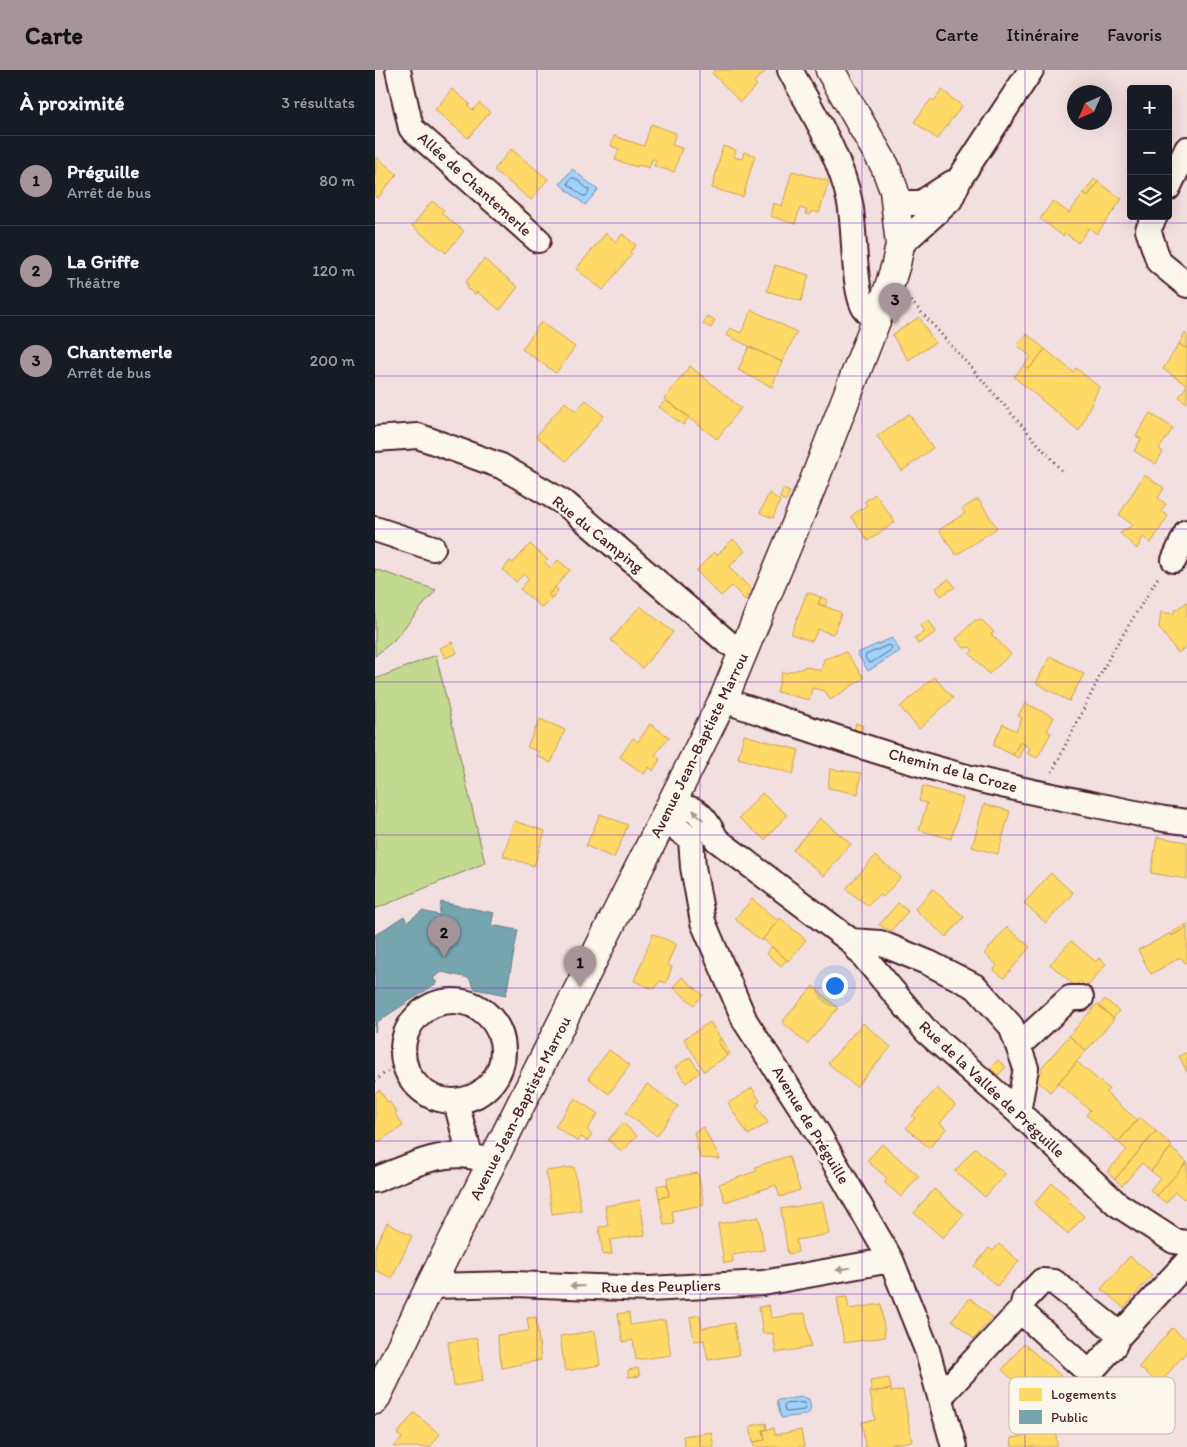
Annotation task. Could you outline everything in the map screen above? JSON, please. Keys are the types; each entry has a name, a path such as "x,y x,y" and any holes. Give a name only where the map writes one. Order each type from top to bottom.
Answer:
{"main road":[{"name":"Avenue Jean-Baptiste Marrou","path":"375,1400 430,1286 481,1159 669,808 724,698 839,420 888,290 900,245 897,203 894,190 885,166 830,70"}],"street":[{"name":"Allée de Chantemerle","path":"398,70 411,128 538,240"},
{"path":"790,70 830,145 841,175 850,203 859,292 865,310 877,318"},
{"path":"900,245 950,200 960,178 1031,70"},
{"path":"1172,180 1187,149"},
{"path":"897,203 921,203 960,178"},
{"path":"1153,220 1148,230 1159,262 1187,285"},
{"name":"Rue du Camping","path":"376,442 418,436 501,466 566,504 727,642 745,651"},
{"path":"375,529 433,548"},
{"path":"1173,560 1187,532"},
{"name":"Chemin de la Croze","path":"724,698 738,705 906,760 1042,793 1164,819 1187,822"},
{"path":"669,808 677,828 691,839 717,840"},
{"name":"Rue de la Vallée de Préguille","path":"669,808 691,809 698,813 717,840 851,941 927,1032 1018,1112 1117,1204 1174,1241 1187,1243"},
{"name":"Avenue de Préguille","path":"691,839 693,867 703,922 745,1021 817,1132 891,1260 927,1350 954,1447"},
{"path":"851,941 880,943 929,963 977,987 1011,1026 1026,1068 1018,1112"},
{"path":"1018,1046 1070,998 1081,998"},
{"path":"456,1001 471,1004 487,1014 498,1028 503,1042 503,1057 500,1071 491,1085 479,1095 468,1100 456,1102 438,1100 420,1091 408,1075 403,1058 403,1043 407,1030 415,1018 434,1004 456,1001"},
{"path":"456,1102 481,1159"},
{"path":"375,1180 424,1161 448,1155 481,1159"},
{"name":"Rue des Peupliers","path":"430,1286 514,1284 649,1289 763,1283 891,1260"},
{"path":"1022,1308 1025,1315 1085,1369 1094,1368 1114,1346 1117,1337 1187,1262"},
{"path":"940,1397 1022,1308 1024,1300 1042,1281 1054,1282 1112,1328 1117,1337"}],"path":[{"path":"888,290 909,299 961,354 1000,402 1063,472"},
{"path":"1042,793 1111,654 1155,581 1173,560"},
{"path":"375,1081 403,1058"}],"green space":[{"path":"375,569 436,590 393,641 375,656"},
{"path":"436,655 485,863 375,909 375,679"}],"water":[{"path":"572,169 598,190 585,205 560,184"},
{"path":"892,638 900,651 868,671 857,653"},
{"path":"804,1397 809,1399 810,1404 810,1410 807,1415 781,1418 777,1400"}],"building: Logements":[{"path":"715,70 767,70 754,82 757,85 740,102 712,73"},
{"path":"452,89 470,104 468,106 473,110 479,103 490,112 468,138 435,110"},
{"path":"942,90 962,106 937,139 914,122 931,99 934,101"},
{"path":"651,124 676,133 672,145 682,148 674,172 654,166 656,160 652,159 649,168 638,165 637,167 615,160 619,149 611,146 614,136 644,146"},
{"path":"723,146 736,150 734,157 742,159 744,152 755,155 743,197 712,188"},
{"path":"511,149 548,179 531,200 494,170"},
{"path":"376,157 397,174 378,198 375,196"},
{"path":"792,171 829,181 819,213 811,211 810,215 805,214 807,210 800,208 795,224 770,216 773,203 782,206"},
{"path":"1094,179 1098,182 1088,196 1084,193"},
{"path":"1098,182 1122,199 1097,234 1089,228 1078,243 1065,233 1063,236 1040,219 1053,201 1069,213 1084,193 1088,196"},
{"path":"432,201 444,210 441,213 464,231 446,253 412,226"},
{"path":"606,233 616,242 622,234 636,245 630,252 632,254 603,290 576,269"},
{"path":"484,259 518,287 500,310 477,292 475,294 466,288 469,285 465,283"},
{"path":"775,265 809,275 801,301 767,291"},
{"path":"752,310 797,332 782,362 726,335 730,328 741,333"},
{"path":"707,316 715,320 711,328 703,324"},
{"path":"919,317 935,343 908,360 892,335"},
{"path":"541,322 575,347 556,373 522,349"},
{"path":"1185,333 1187,335 1187,345 1185,348 1179,344"},
{"path":"1027,334 1045,349 1029,369 1024,365 1031,357 1017,345"},
{"path":"1179,344 1185,348 1187,345 1187,385 1163,369"},
{"path":"749,347 782,362 772,387 738,370"},
{"path":"1045,349 1073,372 1076,368 1099,387 1079,431 1014,377 1024,365 1029,369"},
{"path":"690,366 741,408 717,439 664,399"},
{"path":"1187,385 1187,403 1179,397"},
{"path":"586,400 604,416 566,461 536,436 565,402 576,411"},
{"path":"666,400 689,417 683,425 659,407"},
{"path":"1150,413 1173,428 1159,449 1163,452 1156,464 1134,451 1141,439 1136,436"},
{"path":"909,414 933,448 902,471 877,436"},
{"path":"1144,475 1164,488 1158,498 1166,504 1161,511 1168,516 1151,543 1143,537 1137,549 1120,533 1133,525 1119,515"},
{"path":"783,489 790,492 786,501 780,498"},
{"path":"769,493 780,501 773,518 760,513"},
{"path":"875,494 895,522 868,541 851,516 867,505 864,502"},
{"path":"978,499 997,528 956,555 939,530 965,513 962,509"},
{"path":"733,539 745,551 729,567 751,589 745,600 732,586 721,596 696,571 714,552 717,555"},
{"path":"530,544 548,560 545,563 551,568 558,560 570,570 548,595 552,598 542,608 520,589 529,579 524,574 516,582 503,570 510,561 513,563"},
{"path":"949,579 955,587 941,596 936,588"},
{"path":"555,587 558,590 552,598 548,595"},
{"path":"807,592 821,597 818,604 841,614 834,633 818,629 811,641 791,634"},
{"path":"821,597 828,600 825,606 818,604"},
{"path":"1187,602 1187,646 1178,653 1159,628 1161,612 1174,614 1174,611"},
{"path":"640,606 673,632 642,668 611,640"},
{"path":"929,620 936,632 918,644 914,638 924,632 920,625"},
{"path":"975,620 983,621 994,632 991,634 1011,654 989,674 970,654 973,650 970,647 964,648 956,639"},
{"path":"452,642 457,653 445,658 440,648"},
{"path":"846,652 864,678 830,700 825,691 812,688 809,700 777,692 782,672 785,673 804,668 805,666 821,671 824,659"},
{"path":"1050,656 1084,674 1069,701 1036,683"},
{"path":"934,677 953,698 919,729 900,707"},
{"path":"1025,703 1054,717 1047,731 1051,733 1037,758 1027,753 1030,748 1020,742 1013,755 993,745 1003,724 1016,731 1022,718 1018,716"},
{"path":"540,719 565,730 551,763 537,756 539,752 527,747"},
{"path":"856,723 863,726 861,732 854,730"},
{"path":"650,724 669,737 655,755 660,759 653,771 649,767 644,774 620,757 633,738 638,742"},
{"path":"744,735 799,750 793,774 738,758"},
{"path":"1020,742 1025,744 1018,758 1013,755"},
{"path":"830,769 861,773 858,794 828,788"},
{"path":"923,786 963,798 951,839 919,830 927,803 919,801"},
{"path":"762,793 787,815 765,840 739,818"},
{"path":"984,804 1010,811 998,854 972,847"},
{"path":"600,814 628,825 614,858 586,846"},
{"path":"820,818 851,844 824,876 793,850"},
{"path":"514,821 545,831 534,866 503,856"},
{"path":"1157,837 1187,842 1187,879 1151,873"},
{"path":"875,856 901,877 883,897 879,894 868,906 846,889"},
{"path":"1051,873 1073,893 1046,923 1024,903"},
{"path":"933,889 964,917 946,937 915,909"},
{"path":"752,899 778,921 761,941 735,919"},
{"path":"898,903 908,911 891,931 879,925"},
{"path":"780,918 806,940 788,961 763,939"},
{"path":"1187,924 1187,928 1171,936 1169,934"},
{"path":"1007,927 1030,947 1004,978 994,970 997,965 984,954"},
{"path":"1187,928 1187,962 1185,963 1181,957 1151,974 1138,950 1169,934 1171,936"},
{"path":"653,934 676,944 667,965 672,967 666,983 660,981 654,989 634,981"},
{"path":"1071,941 1096,962 1099,958 1106,964 1087,987 1080,981 1075,986 1050,964"},
{"path":"772,947 787,960 781,966 766,953"},
{"path":"682,977 703,995 694,1005 673,987"},
{"path":"813,986 838,1008 807,1044 782,1022"},
{"path":"1105,999 1119,1011 1113,1018 1099,1006"},
{"path":"1097,1004 1114,1019 1086,1051 1069,1036"},
{"path":"710,1022 721,1039 718,1041 727,1056 704,1071 684,1039"},
{"path":"863,1023 891,1047 856,1087 828,1063"},
{"path":"1069,1036 1086,1051 1050,1092 1035,1079 1043,1070 1041,1068"},
{"path":"721,1039 730,1054 727,1056 718,1041"},
{"path":"609,1050 630,1065 609,1094 588,1078"},
{"path":"1187,1052 1187,1072 1179,1056"},
{"path":"690,1057 700,1072 686,1083 675,1067"},
{"path":"998,1060 1006,1067 998,1075 990,1068"},
{"path":"1077,1062 1109,1089 1106,1093 1137,1120 1118,1142 1086,1115 1090,1110 1058,1083"},
{"path":"647,1084 678,1106 657,1136 626,1113"},
{"path":"752,1088 760,1101 756,1104 768,1123 748,1135 728,1103"},
{"path":"937,1088 955,1105 940,1123 946,1129 929,1148 906,1128 915,1118 912,1116"},
{"path":"380,1090 387,1102 389,1101 397,1113 395,1114 403,1126 375,1144 375,1093"},
{"path":"575,1098 598,1114 587,1130 592,1134 587,1141 581,1137 578,1142 555,1126"},
{"path":"1140,1117 1156,1131 1115,1179 1107,1172 1127,1150 1118,1142"},
{"path":"623,1123 637,1136 622,1152 608,1140"},
{"path":"703,1127 720,1159 700,1158 694,1132"},
{"path":"1156,1131 1172,1146 1151,1171 1142,1163 1122,1186 1115,1179"},
{"path":"882,1144 919,1176 901,1197 884,1182 887,1178 867,1161"},
{"path":"975,1148 1005,1174 985,1197 955,1171"},
{"path":"1171,1148 1187,1162 1157,1196 1150,1190 1160,1178 1151,1171"},
{"path":"789,1156 800,1190 780,1197 776,1185 725,1202 719,1184 757,1171 755,1167"},
{"path":"1187,1162 1187,1196 1184,1199 1175,1192 1166,1203 1157,1196"},
{"path":"574,1167 581,1210 552,1214 546,1171"},
{"path":"698,1173 704,1205 672,1211 674,1224 664,1225 659,1198 669,1196 667,1178"},
{"path":"1052,1183 1070,1199 1068,1201 1084,1216 1068,1234 1034,1204"},
{"path":"667,1184 669,1196 659,1198 657,1186"},
{"path":"934,1189 964,1214 943,1238 914,1213"},
{"path":"640,1200 645,1235 610,1240 612,1254 603,1255 599,1227 608,1226 605,1206"},
{"path":"823,1202 829,1234 796,1240 798,1252 788,1254 781,1209"},
{"path":"759,1217 764,1250 732,1255 733,1262 724,1263 718,1224"},
{"path":"387,1223 412,1236 392,1278 375,1270 375,1248"},
{"path":"999,1244 1019,1261 997,1286 974,1266 989,1248 993,1251"},
{"path":"1130,1256 1152,1275 1124,1308 1101,1289"},
{"path":"847,1297 849,1309 881,1304 885,1337 844,1343 837,1298"},
{"path":"970,1298 992,1317 974,1339 952,1320"},
{"path":"769,1305 771,1318 805,1313 811,1347 776,1353 773,1333 763,1334 759,1307"},
{"path":"629,1312 630,1325 665,1320 671,1355 636,1360 633,1340 623,1342 618,1314"},
{"path":"700,1315 702,1328 734,1323 739,1355 708,1360 704,1340 694,1341 690,1317"},
{"path":"536,1317 541,1360 502,1368 497,1335 529,1331 527,1318"},
{"path":"1172,1328 1187,1340 1187,1351 1165,1377 1151,1377 1139,1367"},
{"path":"595,1331 600,1365 565,1371 560,1336"},
{"path":"477,1338 483,1381 454,1386 448,1342"},
{"path":"1024,1344 1061,1376 1010,1377 1002,1370"},
{"path":"638,1368 640,1376 628,1377 628,1370"},
{"path":"889,1378 891,1389 872,1392 870,1381"},
{"path":"891,1389 891,1392 903,1390 912,1441 888,1445 888,1447 865,1447 862,1422 875,1420 870,1392"},
{"path":"414,1413 440,1434 430,1447 394,1447 402,1438 397,1434"},
{"path":"766,1423 767,1430 763,1430 765,1440 753,1442 750,1426"},
{"path":"774,1428 775,1435 801,1430 804,1447 754,1447 753,1442 765,1440 763,1430"},
{"path":"711,1432 714,1447 685,1447 683,1436"},
{"path":"1037,1434 1056,1434 1057,1447 1012,1447 1011,1438"}],"building: Public":[{"path":"441,902 494,913 491,925 518,930 506,995 475,989 469,978 442,972 433,978 437,983 377,1022 375,1032 375,935 404,916 407,922 422,911 439,915"}],"place":[{"name":"Chantemerle","path":"895,324"},
{"name":"La Griffe","path":"444,957"},
{"name":"Préguille","path":"580,987"}]}
